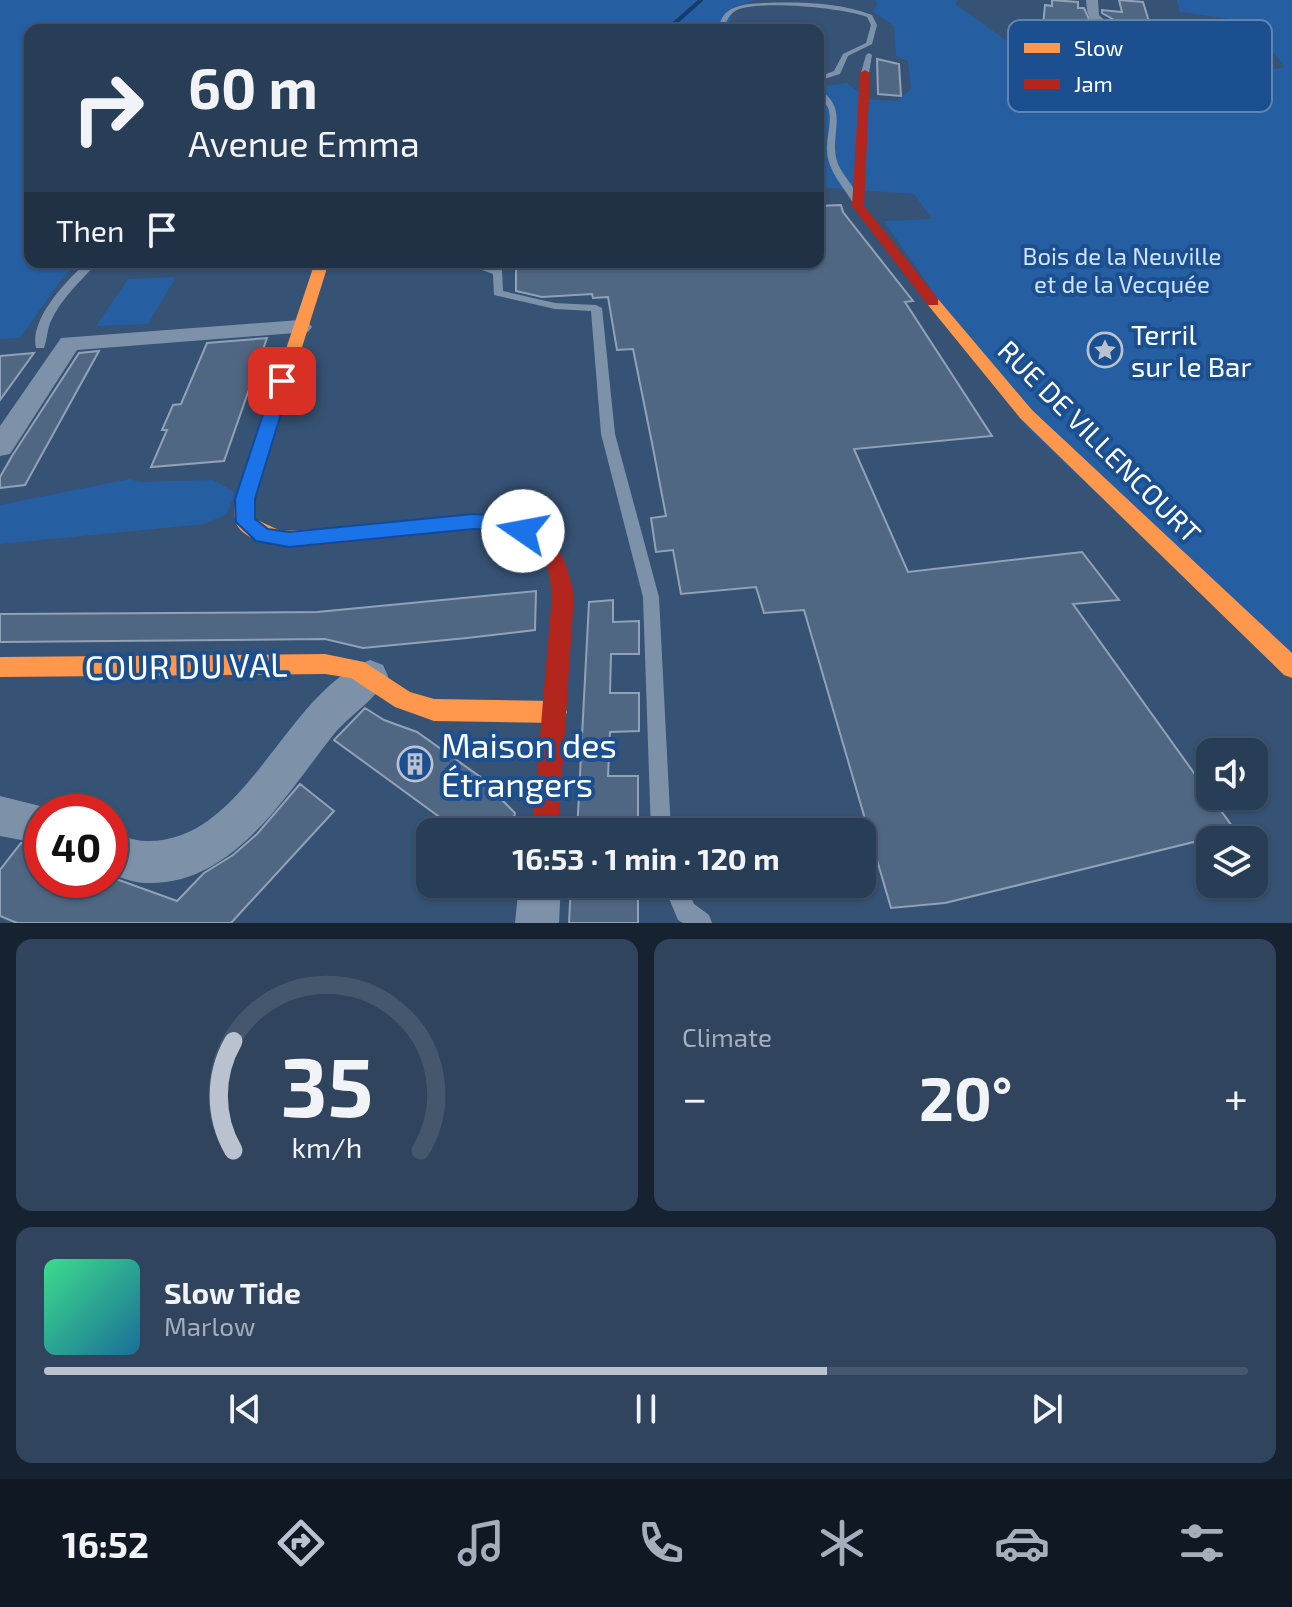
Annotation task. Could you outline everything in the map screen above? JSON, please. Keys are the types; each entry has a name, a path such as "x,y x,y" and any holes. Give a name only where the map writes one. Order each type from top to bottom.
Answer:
{"street":[{"path":"1092,0 1096,20"},
{"path":"856,201 860,188 860,115 867,64"},
{"name":"RUE DE VILLENCOURT","path":"856,201 859,210 1014,401 1292,668"},
{"path":"320,268 245,499 245,522 263,536 289,540 473,522 507,523 539,538 558,567 563,595 546,818"},
{"path":"40,345 300,327"},
{"path":"0,447 69,343"},
{"name":"COUR DU VAL","path":"0,667 325,664 356,669 403,700 434,710 555,712"},
{"path":"128,860 138,864 163,863 186,855 231,826 270,788 322,721 370,676"},
{"path":"0,816 24,821"},
{"path":"537,923 539,898"}],"lane":[{"path":"722,24 728,14 747,5 847,8 870,16 874,25 869,44 845,55 837,72 824,77"},
{"name":"RUE DE VILLENCOURT","path":"824,97 831,104 835,116 831,148 833,161 856,201"},
{"path":"40,345 39,329 86,268"},
{"path":"486,268 498,272 498,293 555,306 596,308 608,434 651,597 660,818"},
{"path":"680,898 686,912 701,923"}],"green space":[{"path":"0,0 754,0 734,7 729,24 24,24 24,268 73,268 64,276 20,338 0,339"},
{"name":"Bois de la Neuville et de la Vecquée","path":"875,0 958,0 955,4 1008,42 1008,112 1272,112 1272,69 1285,67 1272,51 1272,20 1240,20 1180,12 1177,0 1292,0 1292,677 1026,427 884,221 932,219 914,194 824,187 824,86 847,83 867,99 897,101 911,89 908,61 896,56 894,26 872,11 878,5"},
{"path":"176,277 148,324 96,326 128,279"},
{"path":"130,479 140,482 214,480 235,493 227,514 205,524 0,544 0,505"}],"building":[{"path":"1052,0 1078,2 1078,8 1084,8 1089,20 1044,20 1045,5 1052,6"},
{"path":"1119,0 1143,2 1149,20 1114,20 1102,10 1122,12"},
{"path":"877,59 899,64 901,96 878,94"},
{"path":"841,205 843,212 913,301 905,302 992,436 854,449 908,572 1082,552 1119,600 1073,604 1196,776 1196,810 1221,810 1232,826 1196,826 1196,845 1194,842 945,903 891,908 876,857 876,818 865,818 804,610 764,613 756,587 681,594 673,550 656,552 651,518 666,516 633,349 617,350 608,297 593,298 592,294 542,297 516,291 516,268 824,268 824,206"},
{"path":"267,338 224,461 151,467 167,430 162,430 173,405 181,404 207,343"},
{"path":"99,351 25,485 0,488 0,477 12,456 79,353"},
{"path":"34,353 0,400 0,356"},
{"path":"536,591 535,630 363,648 325,639 0,642 0,614 317,612"},
{"path":"613,600 613,622 639,621 639,654 611,654 610,693 639,693 639,731 610,732 608,776 638,776 638,818 578,818 589,602"},
{"name":"Maison des Étrangers","path":"365,708 384,720 417,732 496,788 493,791 515,813 514,817 441,818 334,740"},
{"path":"300,784 334,811 231,923 17,923 0,916 0,870 21,843 24,844 24,898 128,898 128,883 177,901 204,873 233,855 257,834"},
{"path":"570,898 638,898 638,923 569,923"}],"waterway":[{"path":"674,24 701,0"}],"traffic: slow":[{"path":"320,268 245,499 245,522 272,537 321,537"},
{"path":"933,302 1026,414 1292,668"},
{"path":"0,667 325,664 356,669 403,700 434,710 555,712"}],"traffic: jam":[{"path":"865,73 858,206 933,302"},
{"path":"321,537 473,522 507,523 539,538 558,567 563,595 546,818"}],"place":[{"name":"Terril sur le Bar","path":"1105,350"},
{"name":"Maison des Étrangers","path":"415,764"}],"route":[{"path":"282,381 245,499 245,522 263,536 289,540 473,522 507,523 523,531"}]}
